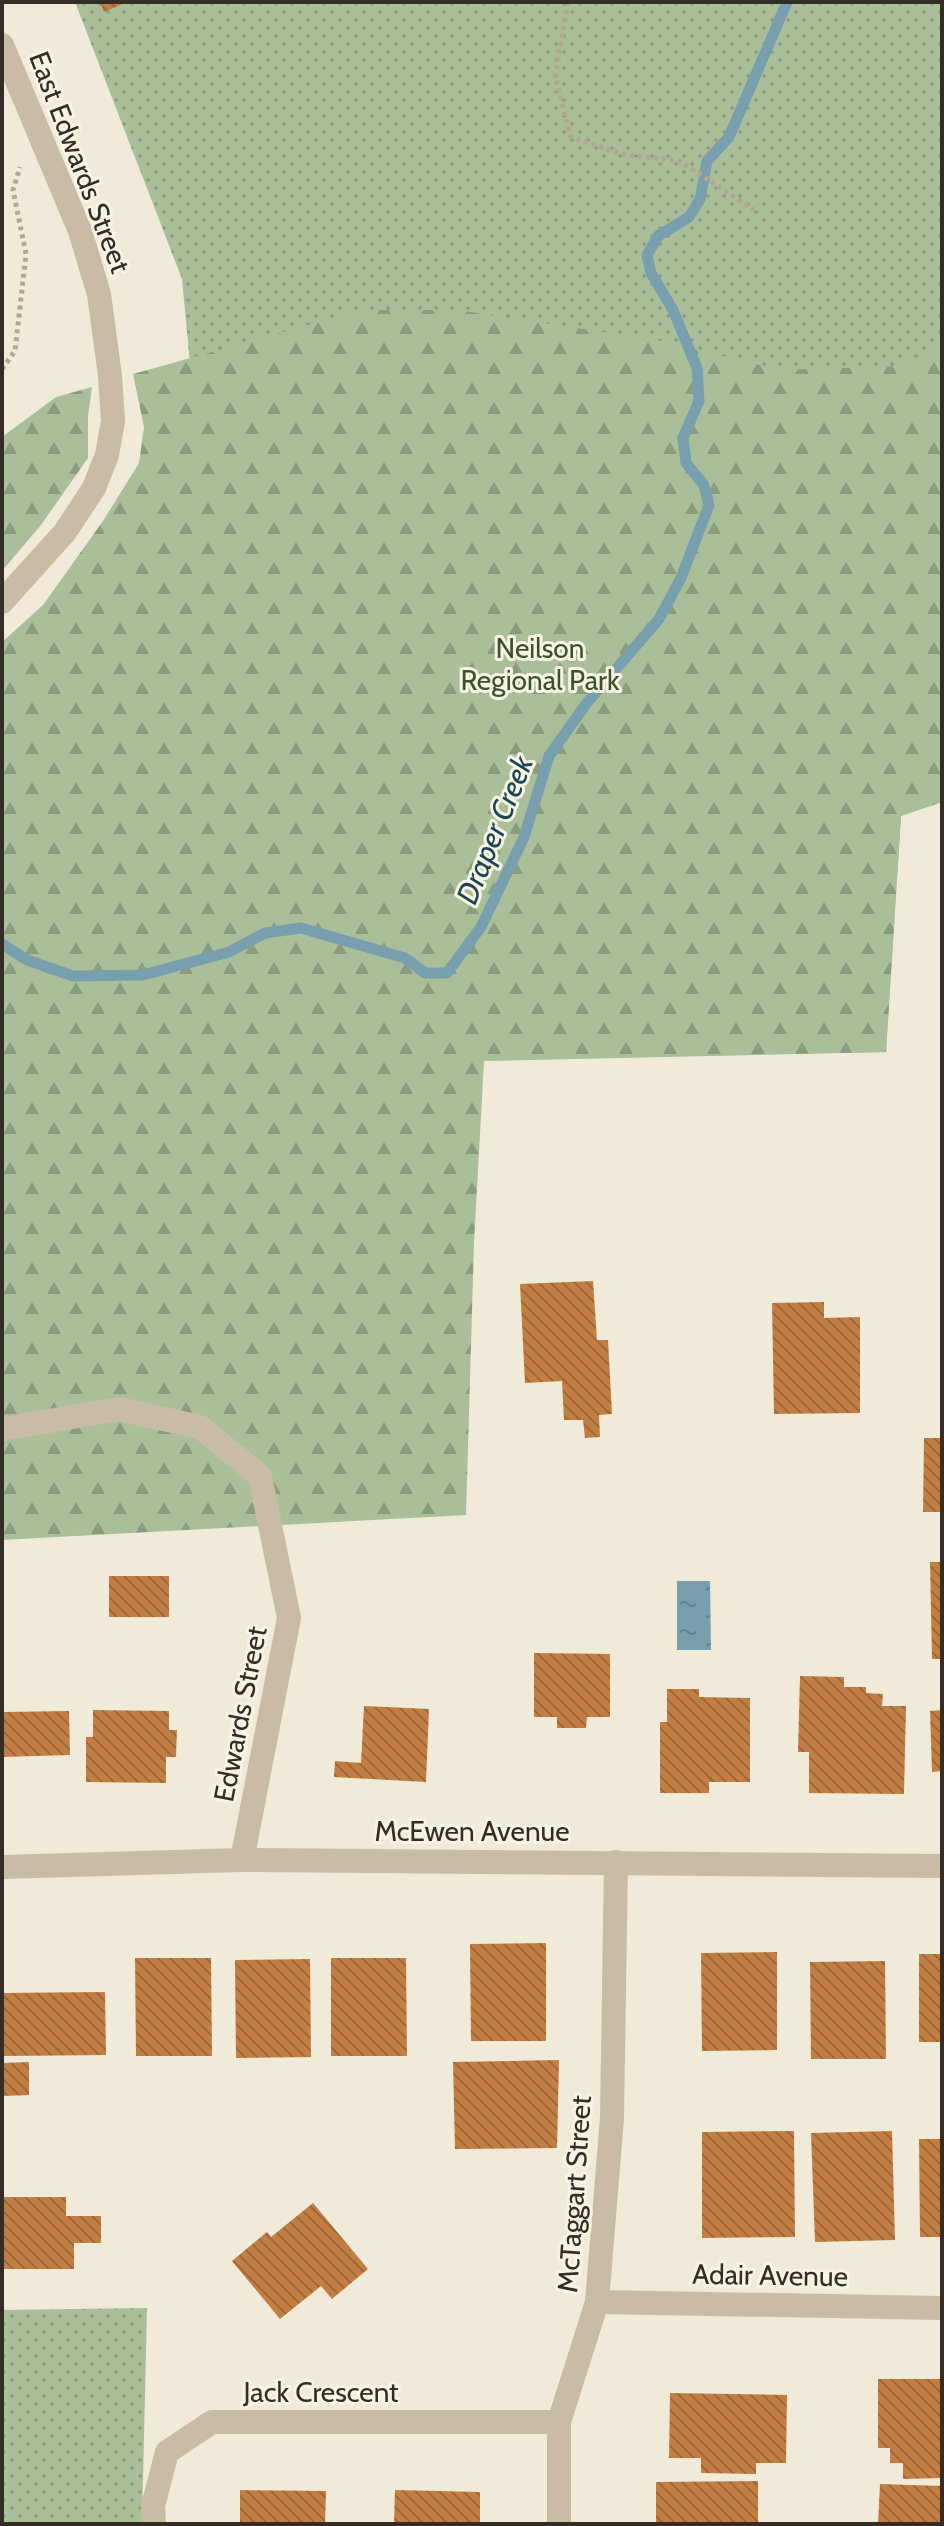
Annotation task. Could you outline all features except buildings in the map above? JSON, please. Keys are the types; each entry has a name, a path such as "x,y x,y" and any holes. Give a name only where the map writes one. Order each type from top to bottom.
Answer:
{"street":[{"name":"East Edwards Street","path":"2,45 80,231 99,294 113,421 107,455 94,488 65,532 2,602"},
{"name":"Edwards Street","path":"2,1429 119,1409 200,1427 260,1476 289,1618 242,1860"},
{"name":"McEwen Avenue","path":"2,1867 242,1860 942,1866"},
{"name":"McTaggart Street","path":"559,2524 559,2422 597,2302 612,2118 616,1862"},
{"name":"Adair Avenue","path":"597,2302 942,2308"},
{"name":"Jack Crescent","path":"154,2524 153,2506 167,2452 212,2422 559,2422"}],"path":[{"path":"568,2 555,77 571,137 622,154 680,161 754,210"},
{"path":"2,369 15,351 26,254 13,190 33,120"}],"green space":[{"name":"Neilson Regional Park","path":"75,2 942,2 942,802 901,816 886,1052 31,1070 200,469 182,279"},
{"name":"Neilson Regional Park","path":"363,310 457,310 656,340 781,370 901,366 942,343 942,802 901,816 886,1052 484,1061 474,1243 466,1515 2,1540 2,642 43,605 103,521 139,463 144,427 133,374"},
{"path":"92,387 88,458 41,525 2,571 2,437 56,397"},
{"path":"147,2308 142,2524 2,2524 2,2310"}],"water":[{"path":"677,1581 710,1581 711,1650 677,1650"}],"waterway":[{"name":"Draper Creek","path":"2,944 27,960 73,976 143,975 229,952 265,933 301,928 405,958 425,973 447,973 481,927 524,837 549,756 586,704 659,619 681,578 709,505 704,485 686,463 683,438 699,401 697,368 673,310 651,273 647,255 658,236 689,217 700,199 707,161 729,137 787,2"}]}
